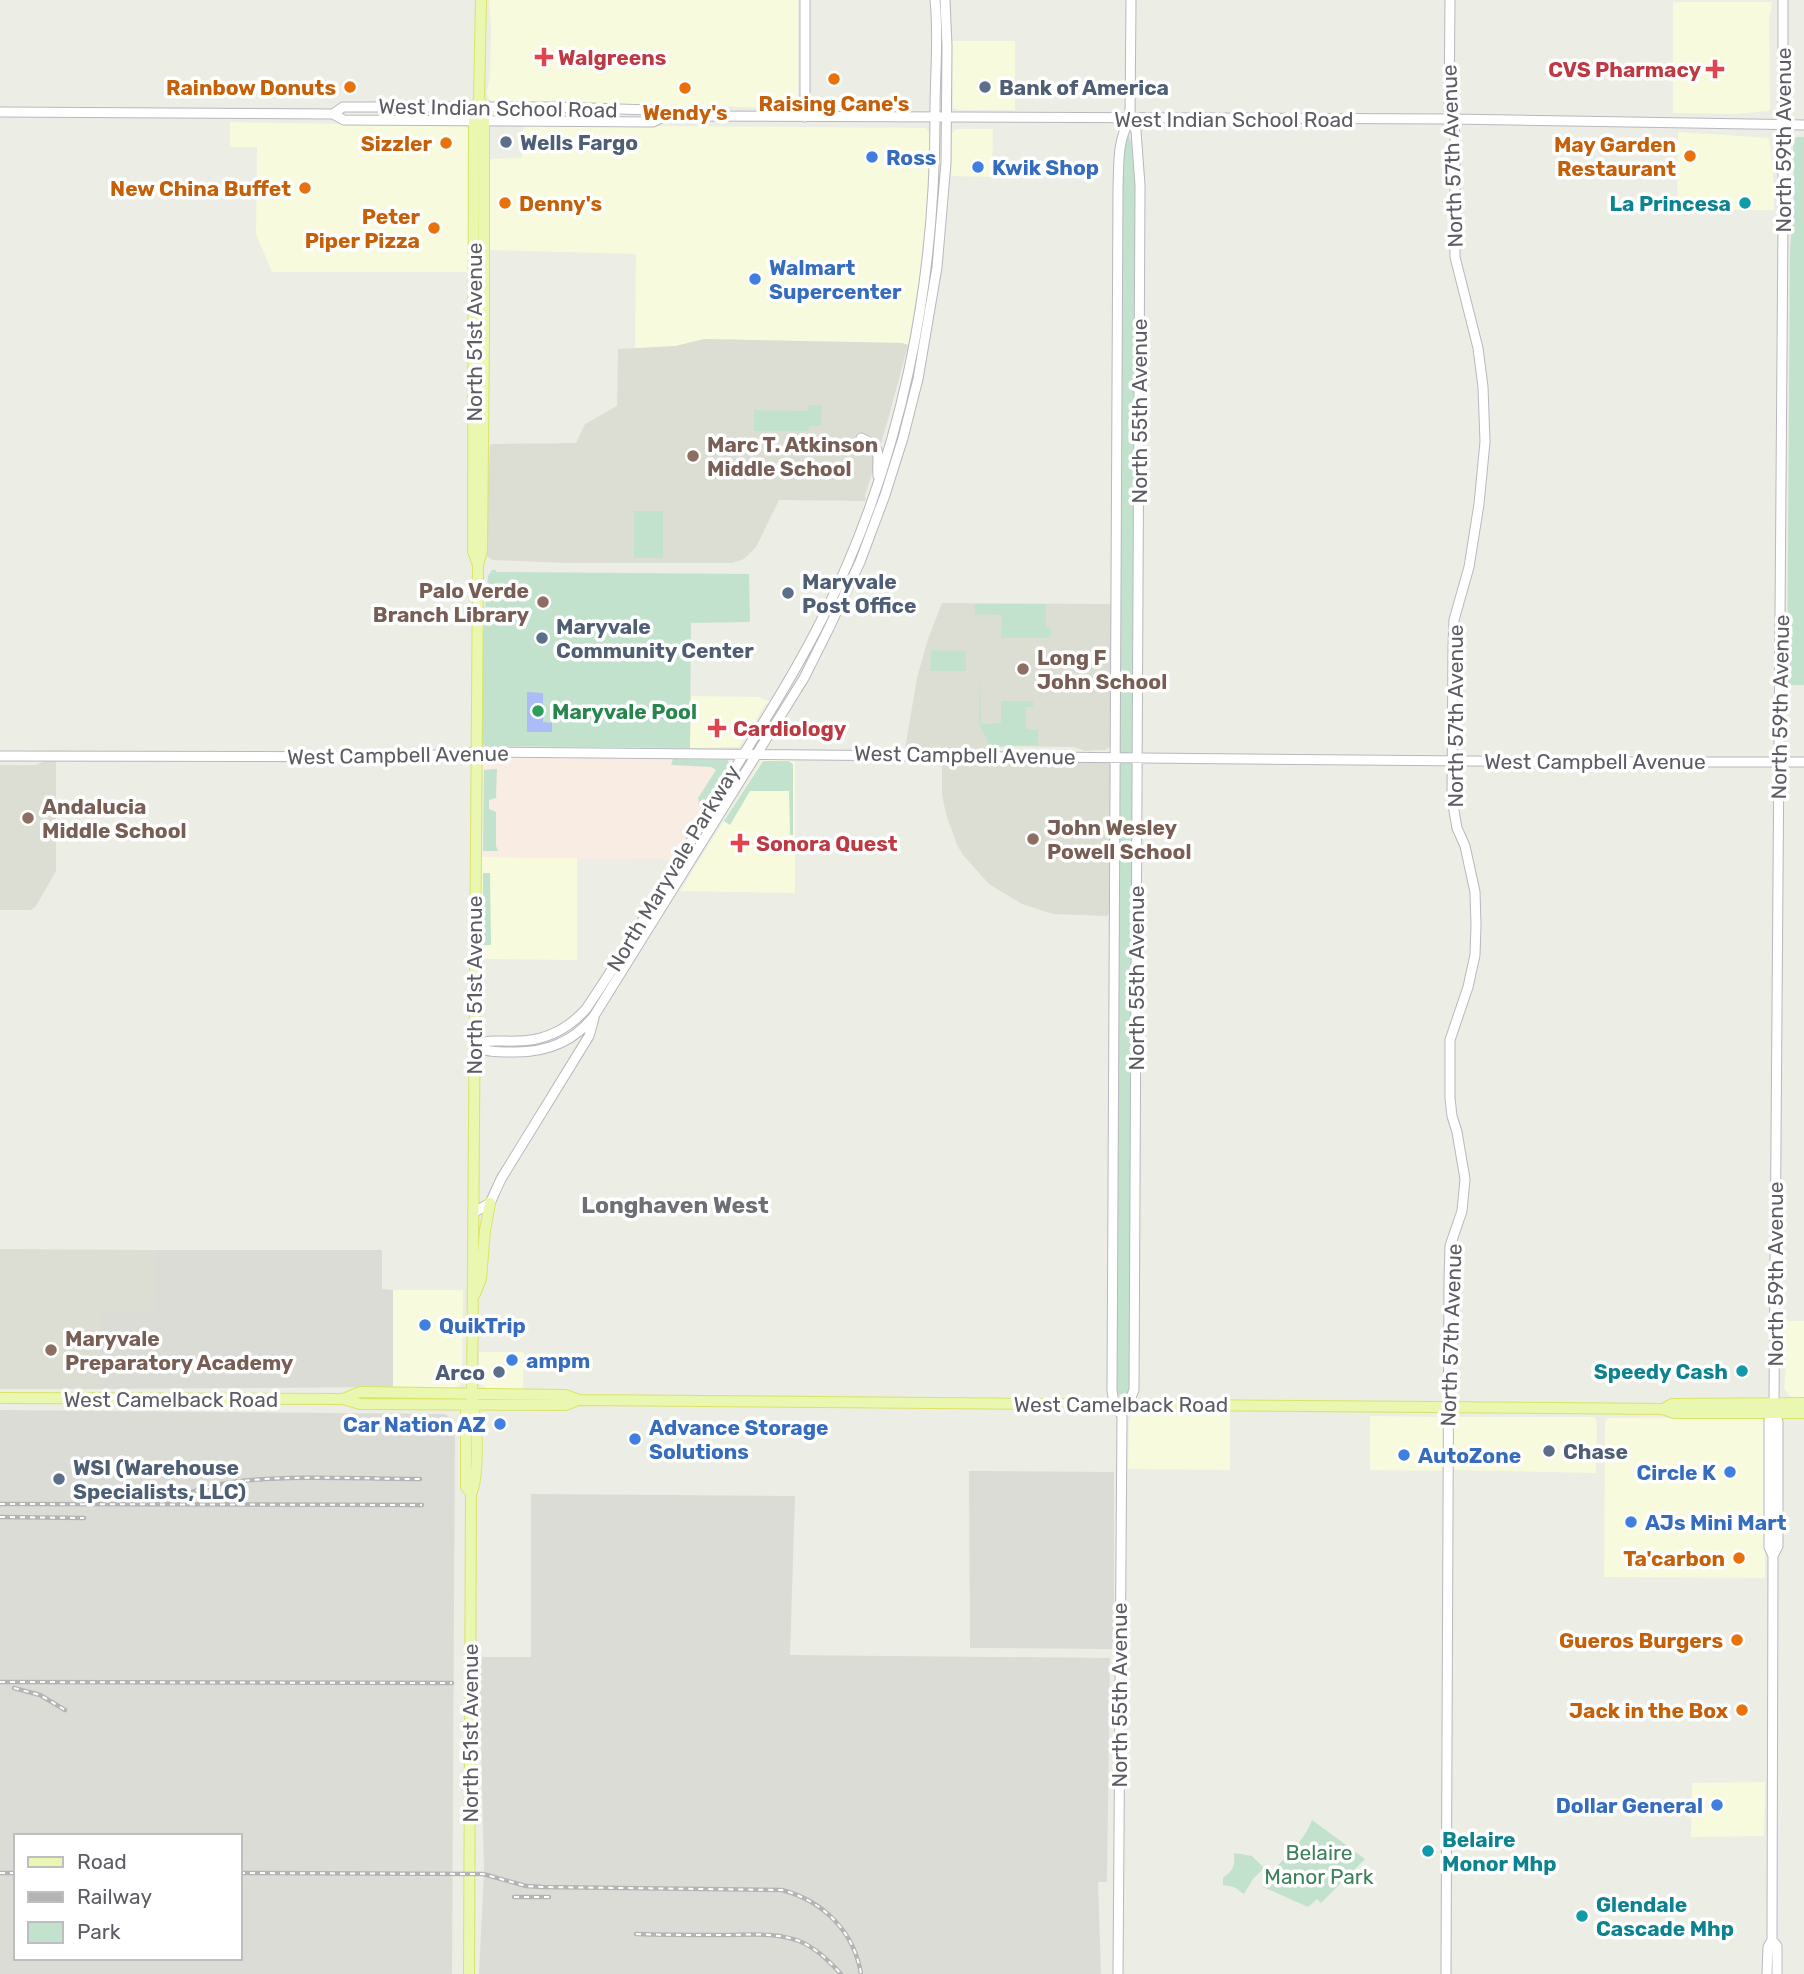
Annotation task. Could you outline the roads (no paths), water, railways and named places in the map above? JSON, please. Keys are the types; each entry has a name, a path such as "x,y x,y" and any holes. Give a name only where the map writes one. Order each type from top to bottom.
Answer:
{"main road":[{"name":"North 51st Avenue","path":"469,1974 471,1493 475,1486 476,1466 475,1412 472,1400 472,1301 478,565 473,551 481,0"},
{"path":"472,1301 481,1279 490,1203"},
{"name":"West Camelback Road","path":"0,1398 343,1399 359,1392 472,1400 565,1395 579,1400 1129,1405 1663,1409 1672,1404 1774,1408 1804,1413"},
{"name":"West Camelback Road","path":"1774,1408 1804,1403"}],"street":[{"path":"805,0 805,117"},
{"name":"North Maryvale Parkway","path":"474,1046 485,1041 517,1041 552,1035 576,1019 592,1001 781,696 825,613 850,558 879,482 892,438 917,331 927,265 933,195 936,118 935,0"},
{"name":"North Maryvale Parkway","path":"474,1046 496,1052 548,1048 569,1039 594,1016 791,699 860,562 903,438 933,301 944,196 945,0"},
{"name":"North 55th Avenue","path":"1118,1974 1122,1416 1134,1390 1140,185 1136,131 1130,119 1131,0"},
{"name":"North 57th Avenue","path":"1446,1974 1450,1246 1462,1212 1465,1180 1451,1107 1450,1040 1468,987 1475,955 1476,925 1475,892 1465,846 1453,812 1454,620 1469,567 1482,483 1485,442 1478,348 1455,257 1455,133 1449,110 1450,0"},
{"name":"North 59th Avenue","path":"1767,1974 1768,1947 1772,1940 1773,1556 1778,1546 1778,1422 1774,1408 1783,0"},
{"name":"West Indian School Road","path":"333,114 343,107 479,104 651,110 665,116 1452,120 1804,125"},
{"name":"West Indian School Road","path":"0,112 333,114 344,120 479,121 653,122 665,116"},
{"name":"North 55th Avenue","path":"1114,1404 1118,189 1120,146 1130,119"},
{"path":"933,195 937,196 941,234"},
{"path":"861,438 877,448 879,482"},
{"name":"West Campbell Avenue","path":"0,756 410,757 476,752 1804,762"},
{"path":"716,821 714,813 728,780"},
{"path":"686,849 699,847"},
{"name":"North Maryvale Parkway","path":"490,1203 501,1179 589,1036 594,1016"},
{"path":"473,1213 490,1203"},
{"path":"1114,1404 1122,1416"},
{"name":"North 59th Avenue","path":"1772,1940 1777,1946 1777,1974"}],"water":[{"path":"527,692 543,693 543,722 552,723 552,732 527,732"}],"railway":[{"path":"167,1499 222,1484 263,1479 420,1479"},
{"path":"0,1504 422,1505"},
{"path":"0,1517 84,1518"},
{"path":"0,1682 452,1683"},
{"path":"14,1688 40,1695 65,1710"},
{"path":"0,1873 14,1873"},
{"path":"242,1873 483,1874 526,1886 542,1887 782,1890 811,1902 834,1920 851,1944 861,1974"},
{"path":"514,1897 549,1897"},
{"path":"636,1934 781,1936 811,1947 841,1974"}],"place":[{"name":"Walgreens","path":"544,57"},
{"name":"CVS Pharmacy","path":"1715,69"},
{"name":"Raising Cane's","path":"834,79"},
{"name":"Rainbow Donuts","path":"350,87"},
{"name":"Bank of America","path":"985,87"},
{"name":"Wendy's","path":"685,88"},
{"name":"Wells Fargo","path":"506,142"},
{"name":"Sizzler","path":"446,143"},
{"name":"May Garden Restaurant","path":"1690,156"},
{"name":"Ross","path":"872,157"},
{"name":"Kwik Shop","path":"978,167"},
{"name":"New China Buffet","path":"305,188"},
{"name":"Denny's","path":"505,203"},
{"name":"La Princesa","path":"1745,203"},
{"name":"Peter Piper Pizza","path":"434,228"},
{"name":"Walmart Supercenter","path":"755,279"},
{"name":"Marc T. Atkinson Middle School","path":"693,456"},
{"name":"Maryvale Post Office","path":"788,593"},
{"name":"Palo Verde Branch Library","path":"543,602"},
{"name":"Maryvale Community Center","path":"542,638"},
{"name":"Long F John School","path":"1023,669"},
{"name":"Maryvale Pool","path":"538,711"},
{"name":"Cardiology","path":"717,728"},
{"name":"Andalucia Middle School","path":"28,818"},
{"name":"John Wesley Powell School","path":"1033,839"},
{"name":"Sonora Quest","path":"740,843"},
{"name":"QuikTrip","path":"425,1325"},
{"name":"Maryvale Preparatory Academy","path":"51,1350"},
{"name":"ampm","path":"512,1360"},
{"name":"Speedy Cash","path":"1742,1371"},
{"name":"Arco","path":"499,1372"},
{"name":"Car Nation AZ","path":"500,1424"},
{"name":"Advance Storage Solutions","path":"635,1439"},
{"name":"Chase","path":"1549,1451"},
{"name":"AutoZone","path":"1404,1455"},
{"name":"Circle K","path":"1730,1472"},
{"name":"WSI (Warehouse Specialists, LLC)","path":"59,1479"},
{"name":"AJs Mini Mart","path":"1631,1522"},
{"name":"Ta'carbon","path":"1739,1558"},
{"name":"Gueros Burgers","path":"1737,1640"},
{"name":"Jack in the Box","path":"1742,1710"},
{"name":"Dollar General","path":"1717,1805"},
{"name":"Belaire Monor Mhp","path":"1428,1851"},
{"name":"Glendale Cascade Mhp","path":"1582,1916"}],"district":[{"name":"Longhaven West","path":"675,1205"}],"park label":[{"name":"Belaire Manor Park","path":"1319,1864"}]}
